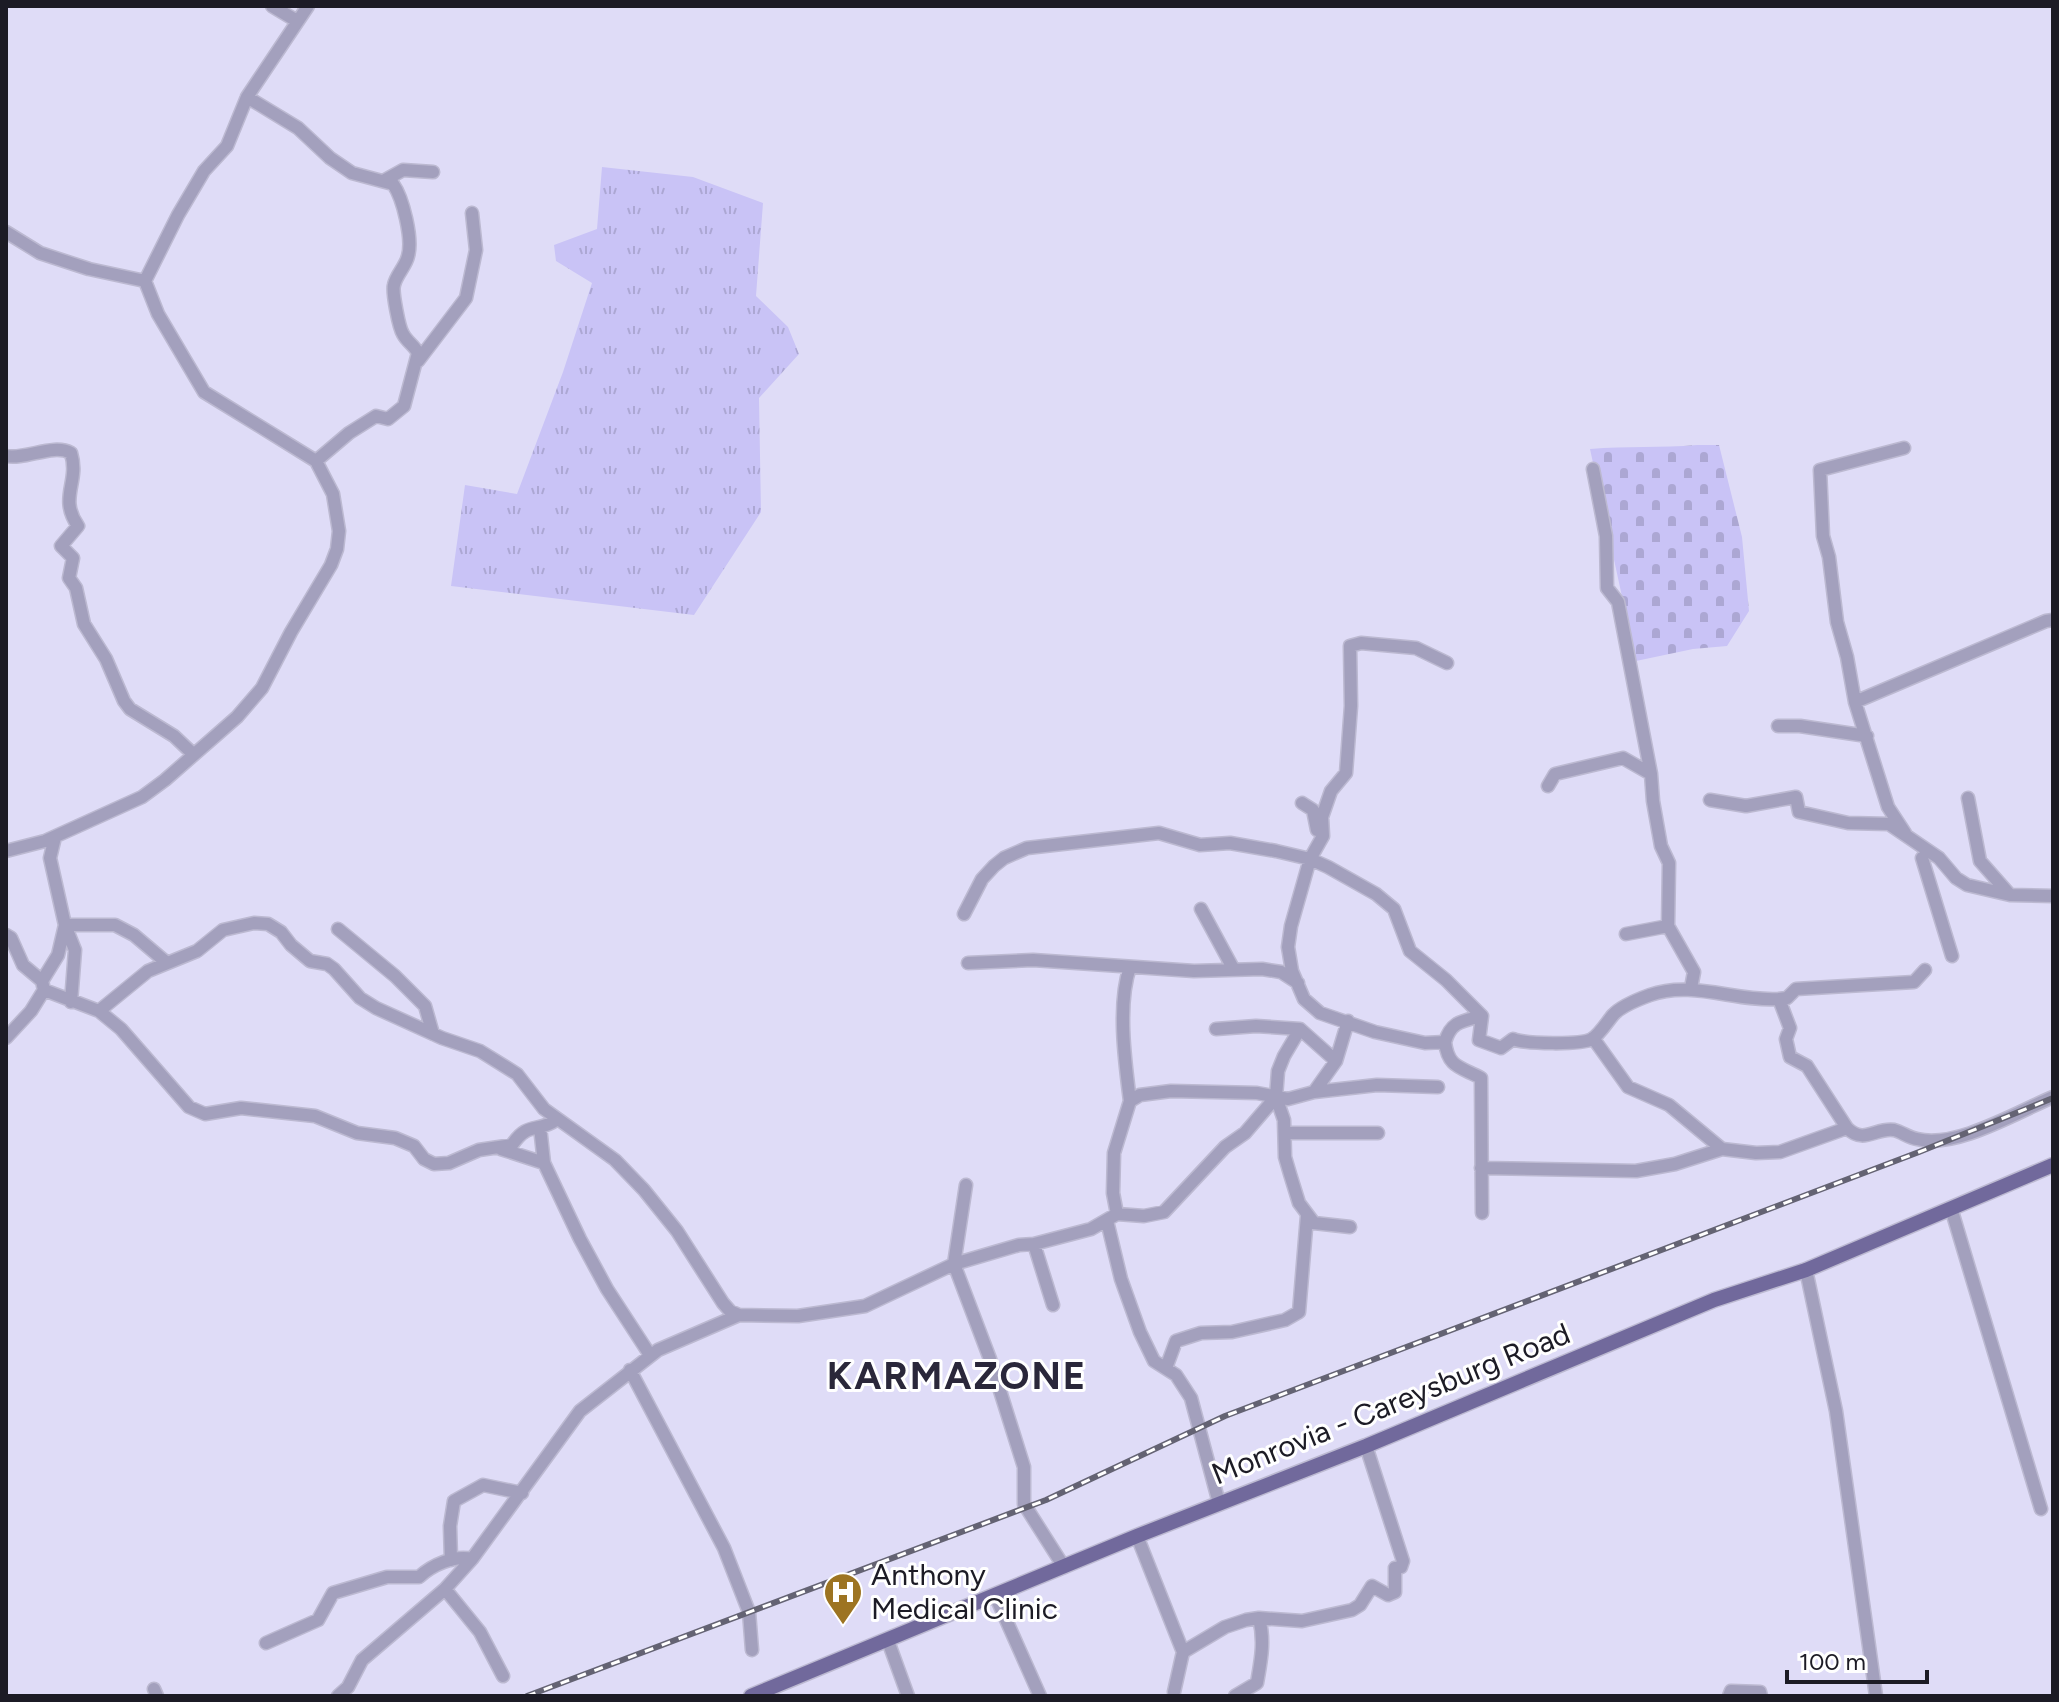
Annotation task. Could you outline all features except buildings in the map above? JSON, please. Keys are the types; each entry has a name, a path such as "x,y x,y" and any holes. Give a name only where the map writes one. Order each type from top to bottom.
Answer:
{"main road":[{"name":"Monrovia - Careysburg Road","path":"751,1696 777,1691 1137,1536 1366,1446 1714,1300 1806,1270 2053,1165"}],"street":[{"path":"272,6 297,21"},
{"path":"6,851 55,837 142,797 237,717 262,688 337,549 339,531 333,494 316,461 204,392 158,314 145,281 204,171 227,146 247,97 308,6"},
{"path":"247,97 298,128 330,158 352,173 393,184 398,192 409,238 407,260 394,285 400,329 418,353 404,406 388,419 376,416 349,433 316,461"},
{"path":"385,180 403,170 433,172"},
{"path":"418,361 466,298 476,250 472,213"},
{"path":"6,232 40,253 89,269 145,281"},
{"path":"1904,448 1820,470 1823,536 1829,557 1837,622 1855,702 1888,807 1905,833"},
{"path":"6,456 35,455 57,449 71,453 74,475 67,498 68,509 78,526 61,546 73,558 69,578 76,588 84,624 106,659 115,684 130,709 174,736 193,754"},
{"path":"1593,469 1606,536 1607,588 1618,602 1651,774 1661,846 1669,863 1668,926 1694,972 1691,988"},
{"path":"1855,702 2053,620"},
{"path":"1445,1042 1425,1043 1375,1032 1320,1013 1304,999 1292,971 1288,947 1310,859 1323,836 1322,817 1331,791 1346,773 1351,706 1350,646 1361,643 1416,648 1447,663"},
{"path":"1778,726 1800,726 1867,736"},
{"path":"1548,786 1555,774 1616,758 1633,761 1651,774"},
{"path":"1710,800 1746,806 1796,797 1799,812 1848,823 1882,823 1897,827 1939,858 1956,878 1967,885 2010,895 2053,896"},
{"path":"1968,798 1980,861 2010,895"},
{"path":"1302,803 1313,810 1317,831 1323,836"},
{"path":"964,914 982,879 994,866 1027,848 1159,833 1200,845 1241,845 1310,859 1376,894 1394,909 1410,951 1446,980 1482,1016"},
{"path":"55,837 50,858 65,925 75,950 71,1002"},
{"path":"1922,858 1952,956"},
{"path":"1201,909 1234,970"},
{"path":"99,1011 148,971 197,951 223,930 254,923 268,924 281,932 310,961 327,964 334,969 360,998 376,1008 480,1051 517,1074 531,1096 556,1120 587,1138 630,1174 677,1231 723,1303 739,1315 798,1316 865,1306 954,1264 1091,1229 1112,1218 1164,1212 1225,1147 1245,1133 1276,1097"},
{"path":"65,925 115,925 134,935 167,963"},
{"path":"6,1038 31,1011 58,955 65,925"},
{"path":"1626,934 1668,926"},
{"path":"338,929 395,976 425,1006 433,1034"},
{"path":"6,935 11,938 23,965 43,986 71,1002 99,1011 121,1029 189,1107 205,1114 241,1108 315,1116 357,1133 395,1138 414,1146 424,1159 434,1164 449,1163 479,1150 512,1145 520,1132 556,1120"},
{"path":"968,963 1033,960 1130,967 1262,969 1281,972 1298,983"},
{"path":"1130,967 1124,1024 1130,1101 1114,1153 1112,1218 1130,1310 1154,1361 1185,1385 1191,1398 1219,1503"},
{"path":"1482,1016 1479,1040 1501,1048 1513,1039 1524,1043 1569,1043 1593,1038 1616,1012 1652,994 1691,988 1726,996 1779,999 1787,998 1796,989 1914,982 1925,970"},
{"path":"1779,999 1790,1028 1786,1039 1790,1057 1807,1066 1852,1133 1864,1137 1891,1129 1917,1140 1945,1139 1972,1132 2053,1097"},
{"path":"1482,1016 1453,1026 1445,1042 1447,1056 1453,1064 1481,1078 1482,1213"},
{"path":"1314,1092 1336,1061 1348,1021"},
{"path":"1216,1029 1256,1026 1300,1029 1336,1061"},
{"path":"1300,1029 1289,1043 1278,1071 1276,1097 1286,1133 1285,1157 1299,1203 1307,1216 1314,1223 1350,1227"},
{"path":"1593,1038 1628,1087 1669,1105 1722,1149"},
{"path":"1130,1101 1140,1095 1171,1091 1257,1093 1288,1099 1314,1092 1377,1085 1438,1087"},
{"path":"540,1127 544,1163 607,1289 650,1355"},
{"path":"1481,1168 1636,1171 1675,1164 1722,1149 1780,1152 1847,1128"},
{"path":"1286,1133 1378,1133"},
{"path":"500,1148 544,1163"},
{"path":"966,1185 954,1264 990,1359 1024,1467 1024,1504 1064,1567"},
{"path":"1951,1208 2041,1509"},
{"path":"1166,1368 1176,1341 1201,1333 1232,1332 1285,1320 1299,1312 1307,1216"},
{"path":"1034,1244 1053,1305"},
{"path":"1806,1270 1836,1411 1876,1696"},
{"path":"338,1696 348,1687 362,1660 445,1589 472,1559 580,1411 650,1355 739,1315"},
{"path":"630,1370 724,1548 749,1612 752,1650"},
{"path":"1183,1652 1225,1627 1259,1618 1314,1619 1360,1605 1372,1586 1388,1595 1395,1592 1395,1568 1401,1567 1403,1561 1366,1446"},
{"path":"451,1560 450,1526 454,1501 483,1485 522,1493"},
{"path":"1137,1536 1183,1652 1174,1692"},
{"path":"266,1643 318,1620 333,1593 387,1577 419,1577 431,1567 451,1560 462,1557 472,1559"},
{"path":"445,1589 480,1632 503,1676"},
{"path":"995,1595 1040,1696"},
{"path":"1235,1696 1257,1683 1263,1650 1259,1618"},
{"path":"888,1641 908,1696"},
{"path":"1729,1696 1731,1691 1749,1690 1760,1692 1761,1696"}],"green space":[{"path":"602,167 693,177 763,203 756,296 788,327 799,354 759,398 761,512 694,615 451,586 465,485 517,494 563,372 592,283 556,261 554,245 597,229"},
{"path":"1719,445 1742,537 1749,611 1727,646 1693,649 1636,661 1590,449"}],"railway":[{"path":"527,1696 1046,1500 1225,1416 2053,1098"}],"place":[{"name":"Anthony Medical Clinic","path":"843,1626"}],"district":[{"name":"KARMAZONE","path":"957,1376"}]}
